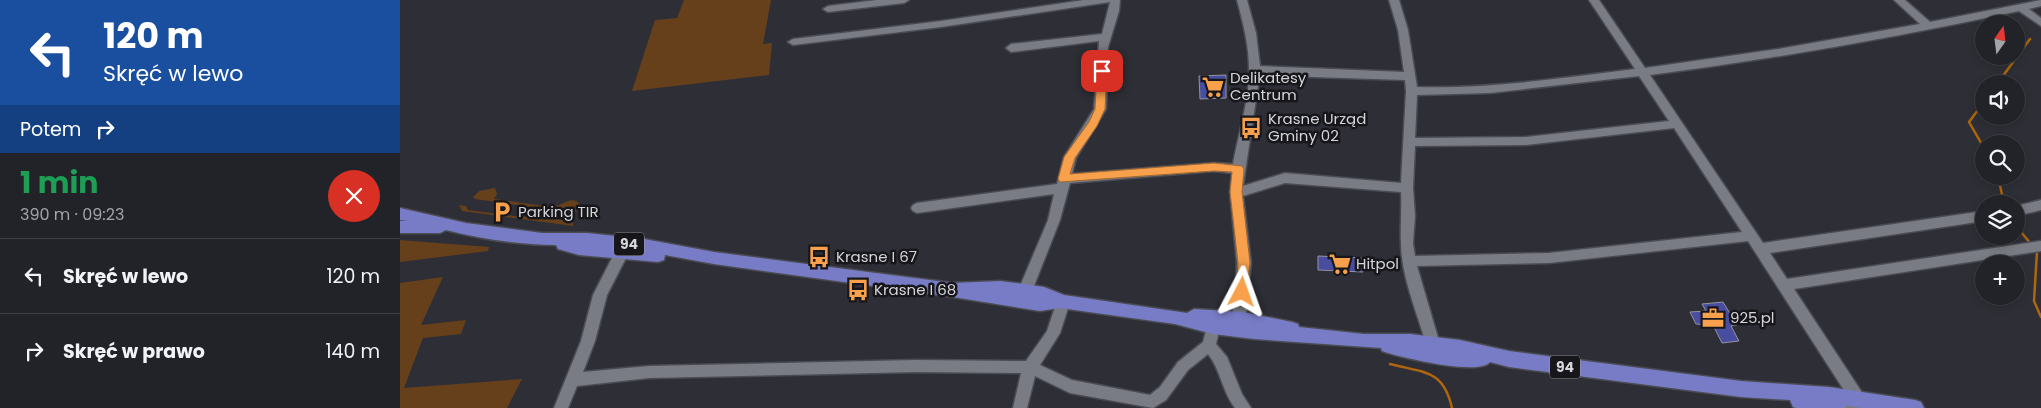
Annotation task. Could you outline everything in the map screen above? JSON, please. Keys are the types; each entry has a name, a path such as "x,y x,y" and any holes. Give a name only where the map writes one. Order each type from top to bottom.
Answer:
{"main road":[{"name":"94","path":"400,214 420,217 452,227"},
{"name":"94","path":"400,227 452,227 542,239 579,249 622,254 714,258"},
{"name":"94","path":"542,239 587,239 622,243 714,258 953,290 1000,299 1030,298 1175,316 1215,316 1272,324 1313,334"},
{"name":"94","path":"953,290 1000,288 1030,298"},
{"name":"94","path":"1175,316 1218,328 1254,332 1313,334 1364,340 1410,341 1460,347 1509,359"},
{"name":"94","path":"1364,340 1409,352 1453,358 1509,359 1741,389 1829,395 1857,405 1915,408"},
{"name":"94","path":"1741,389 1837,408"}],"street":[{"path":"828,9 904,0"},
{"path":"793,42 942,24 1106,0"},
{"path":"1030,298 1070,157 1100,109 1103,47 1115,0"},
{"path":"1242,0 1252,39 1255,69 1252,98 1238,169 1236,192 1244,263 1239,319 1254,332"},
{"path":"1394,0 1403,30 1412,90 1411,142 1407,188 1407,243 1410,261 1434,344 1453,358"},
{"path":"1594,0 1784,284 1857,405"},
{"path":"1899,0 1928,27"},
{"path":"1412,90 1510,88 1779,54 1928,27 2041,3"},
{"path":"2020,7 2041,23"},
{"path":"1011,48 1106,37"},
{"path":"1255,69 1309,74 1411,76"},
{"path":"1411,142 1526,141 1677,124"},
{"path":"917,208 1063,184 1214,167 1238,169"},
{"path":"1236,192 1254,190 1285,178 1407,188"},
{"path":"2025,209 2041,205"},
{"path":"1761,249 1975,217"},
{"path":"1410,261 1549,258 1751,236"},
{"path":"1784,284 2041,246"},
{"path":"560,408 588,340 600,295 622,254"},
{"path":"1020,408 1030,367 1053,332 1062,301"},
{"path":"572,380 649,372 906,366 1030,367 1070,386 1152,402 1158,400 1174,376 1185,364 1209,345 1218,328 1239,319"},
{"path":"1409,352 1421,351 1434,344"},
{"path":"1209,345 1222,361 1236,398 1244,408"}],"shaded area":[{"path":"684,0 771,0 763,44 772,43 769,75 632,91 655,20 677,18"},
{"path":"495,188 497,194 494,199 553,206 571,200 578,202 581,206 580,210 572,213 475,199 473,197 479,191"},
{"path":"459,205 466,206 468,210 522,217 534,215 573,222 573,226 462,211"},
{"path":"400,240 489,247 488,251 400,262"},
{"path":"443,277 421,325 466,320 461,334 423,338 404,388 522,379 507,408 400,408 400,283"}],"building":[{"name":"Delikatesy Centrum","path":"1226,75 1226,98 1200,99 1199,76"},
{"name":"Hitpol","path":"1318,256 1362,258 1363,272 1318,270"},
{"name":"925.pl","path":"1723,302 1737,325 1731,326 1739,341 1722,343 1713,325 1696,324 1690,312 1706,311 1702,304"}],"waterway":[{"path":"2004,75 2030,39"},
{"path":"1975,114 1969,122 1976,135"},
{"path":"2000,185 2002,195"},
{"path":"2025,237 2031,244"},
{"path":"2037,252 2034,301 2041,317"},
{"path":"1390,364 1422,372 1437,379 1448,395 1452,408"}],"place":[{"name":"Delikatesy Centrum","path":"1213,87"},
{"name":"Krasne Urząd Gminy 02","path":"1251,128"},
{"name":"Parking TIR","path":"502,212"},
{"name":"Krasne I 67","path":"819,257"},
{"name":"Hitpol","path":"1340,264"},
{"name":"Krasne I 68","path":"858,290"},
{"name":"925.pl","path":"1713,318"}],"route":[{"path":"1102,71 1100,109 1070,157 1064,179 1214,167 1238,169 1236,192 1244,263 1242,292"}]}
